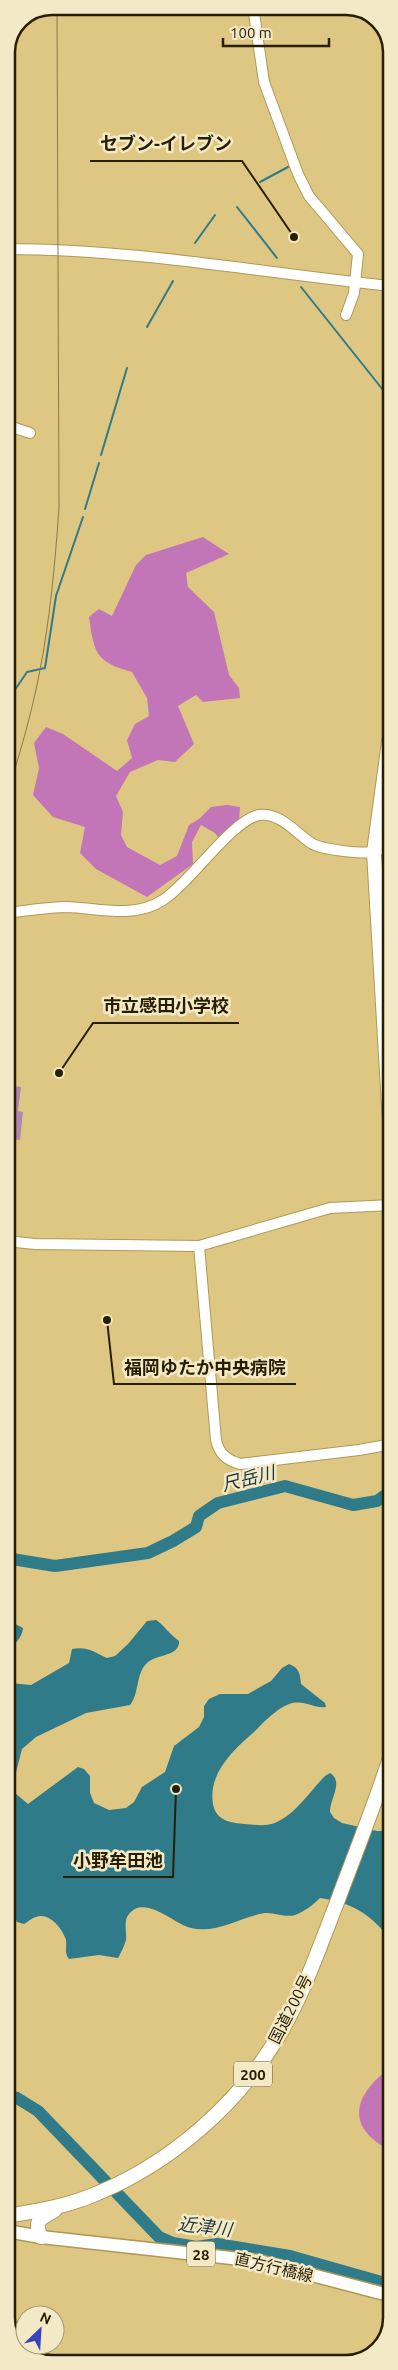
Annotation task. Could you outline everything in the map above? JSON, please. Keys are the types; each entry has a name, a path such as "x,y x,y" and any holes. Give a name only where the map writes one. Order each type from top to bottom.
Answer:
{"highway":[{"path":"383,790 374,852 383,1004"},
{"name":"国道200号","path":"15,2214 61,2205 97,2194 119,2183 157,2161 191,2135 245,2084 272,2046 289,2016 317,1955 372,1813 383,1779"},
{"path":"41,2237 37,2229 41,2218 61,2205"}],"main road":[{"name":"直方行橋線","path":"15,2232 41,2237 259,2261 383,2294"}],"street":[{"path":"254,15 261,68 280,126 309,196 358,254 355,282 346,315"},
{"path":"15,249 58,249 133,255 383,285"},
{"path":"15,428 30,433"},
{"path":"15,912 64,907 124,912 146,909 164,900 241,824 258,815 271,815 289,825 312,844 326,850 374,852 383,848"},
{"path":"15,1242 28,1244 199,1246 330,1208 383,1205"},
{"path":"199,1246 216,1440 222,1455 240,1464 383,1446"}],"shaded area":[{"path":"203,537 229,554 186,573 188,587 214,612 229,675 239,688 240,698 203,702 196,695 178,706 194,744 175,762 158,760 130,772 116,796 123,812 121,835 127,847 160,865 177,856 189,825 199,819 211,807 227,805 240,807 239,821 218,837 215,833 201,825 192,842 193,864 147,897 96,869 80,853 85,827 53,817 33,795 39,768 34,743 46,727 63,734 117,771 132,758 127,740 135,724 149,716 147,698 132,672 110,664 99,654 95,647 89,617 99,609 112,616 136,565 146,555"},
{"path":"15,1086 21,1087 18,1111 23,1112 20,1140 15,1140"},
{"path":"383,2073 383,2146 364,2129 359,2111 365,2094"}],"water":[{"path":"156,1620 179,1641 178,1646 172,1652 148,1662 141,1672 135,1695 130,1705 86,1713 36,1737 22,1749 15,1776 15,1683 31,1685 69,1663 72,1649 86,1649 107,1658 115,1656 147,1621"},
{"path":"15,1624 23,1628 15,1644"},
{"path":"289,1664 300,1675 301,1684 325,1703 326,1707 317,1707 304,1703 289,1704 279,1709 266,1720 223,1764 214,1783 212,1793 213,1804 217,1814 225,1820 254,1825 275,1823 292,1812 330,1773 336,1781 330,1812 334,1818 342,1823 383,1831 383,1931 377,1924 352,1907 320,1898 309,1908 295,1915 265,1913 210,1929 191,1928 160,1912 143,1907 136,1909 127,1917 126,1940 118,1958 99,1955 69,1959 66,1952 65,1936 60,1928 50,1919 37,1916 24,1924 17,1922 15,1917 15,1793 28,1804 78,1767 84,1769 90,1776 90,1793 94,1803 109,1810 126,1808 134,1802 142,1787 165,1772 174,1746 199,1727 204,1717 204,1706 209,1699 220,1694 248,1694 271,1681 282,1668"}],"waterway":[{"path":"260,182 288,167"},
{"path":"237,207 277,258"},
{"path":"195,243 215,215"},
{"path":"147,327 173,281"},
{"path":"301,287 383,390"},
{"path":"101,455 127,368"},
{"path":"85,509 99,463"},
{"path":"15,690 27,672 45,668 56,596 83,517"},
{"name":"尺岳川","path":"15,1559 55,1566 148,1553 196,1527 199,1516 218,1503 285,1486 353,1505 377,1501 383,1497"},
{"name":"近津川","path":"15,2098 38,2111 159,2237 173,2243 196,2247 217,2244 290,2256 383,2282"}],"tram line":[{"path":"15,768 36,690 43,654 52,592 59,508 57,15"}],"place":[{"name":"セブン-イレブン","path":"294,237"},
{"name":"市立感田小学校","path":"59,1073"},
{"name":"福岡ゆたか中央病院","path":"107,1320"},
{"name":"小野牟田池","path":"176,1789"}]}
